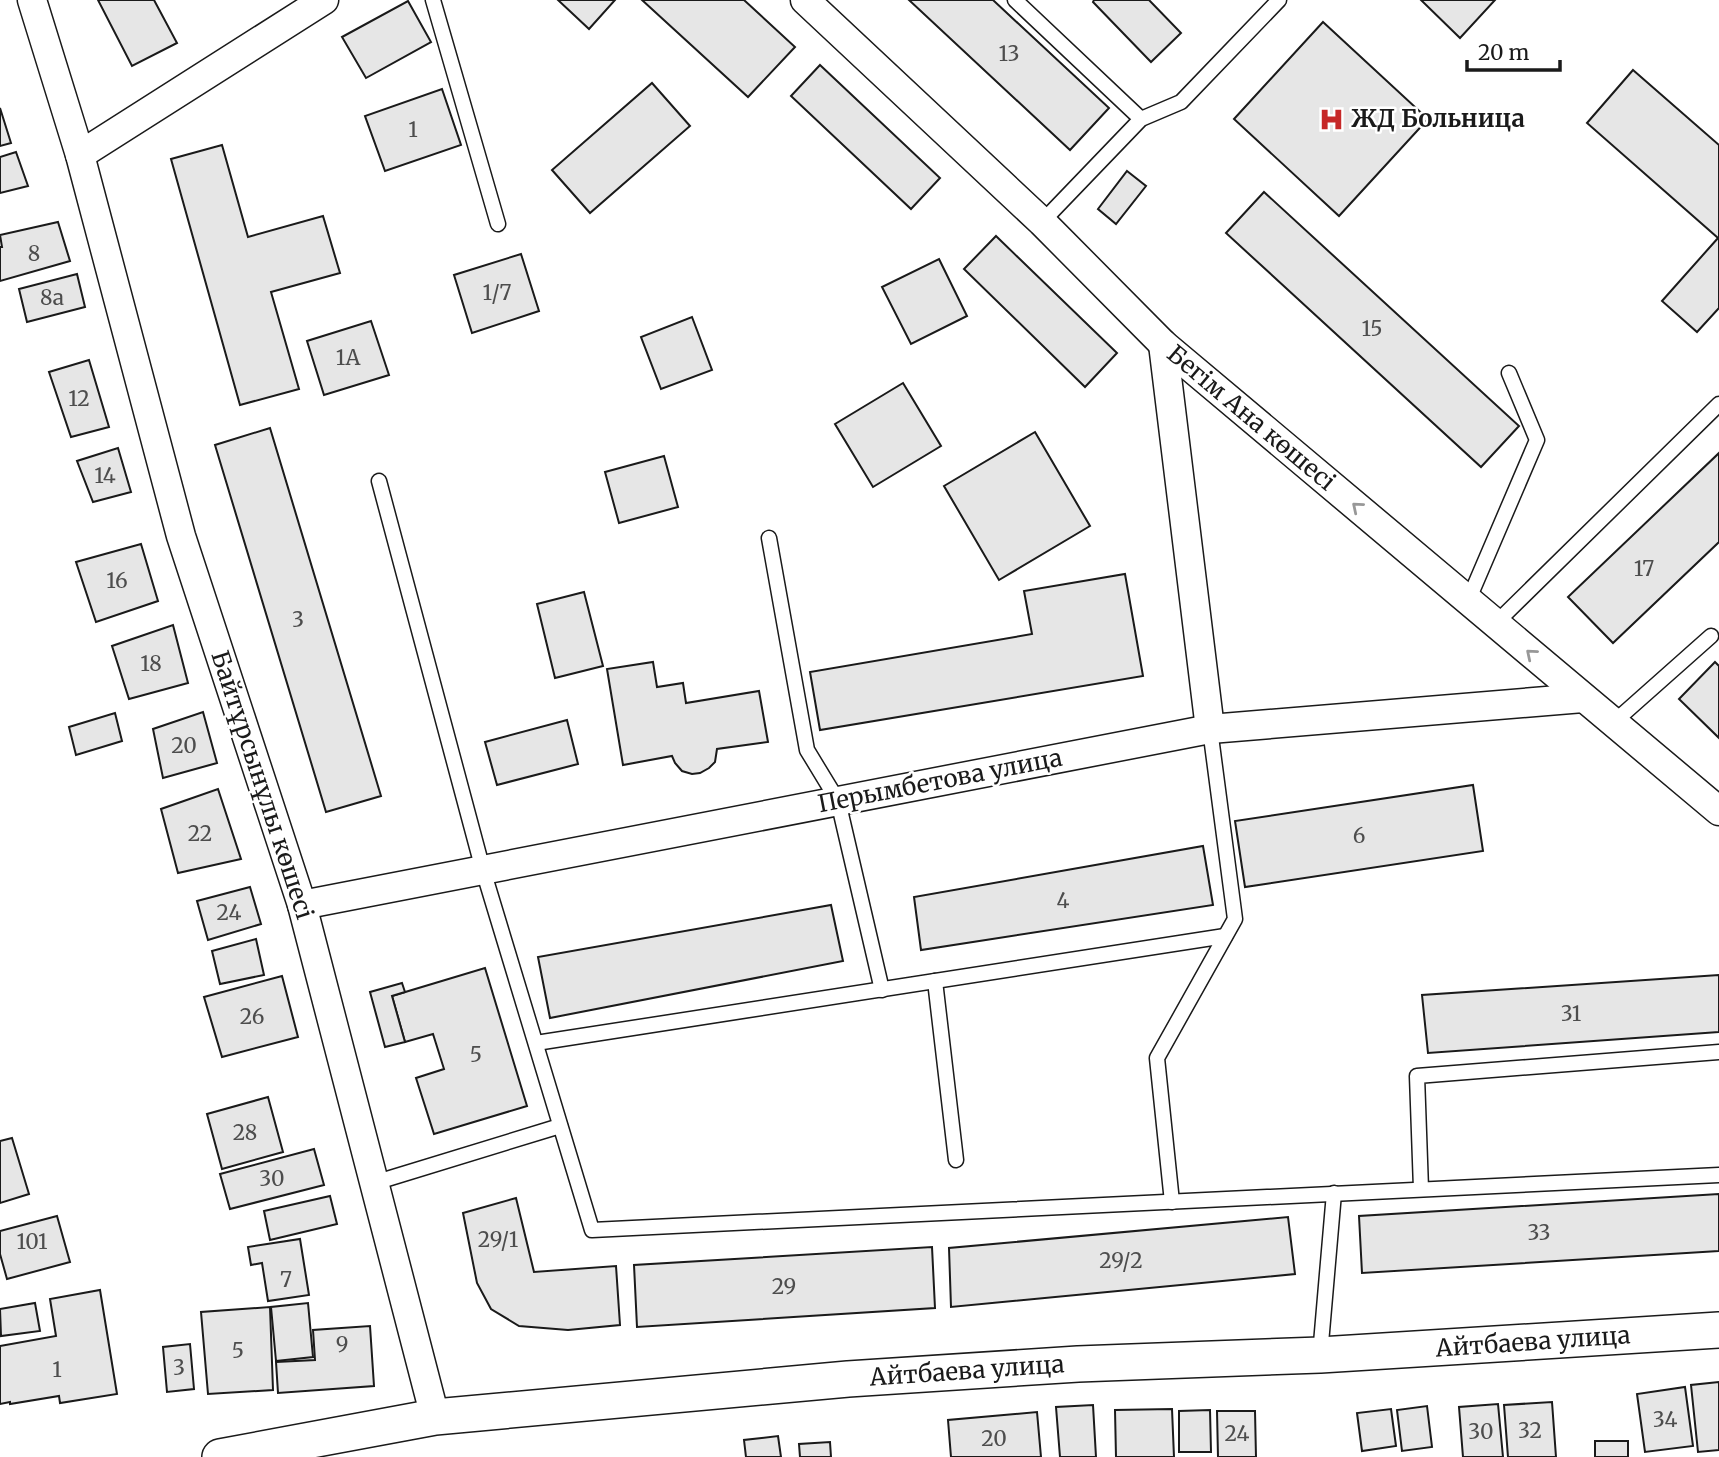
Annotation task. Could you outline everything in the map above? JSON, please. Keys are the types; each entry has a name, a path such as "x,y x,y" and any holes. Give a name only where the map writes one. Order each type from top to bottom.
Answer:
{"street":[{"name":"Байтұрсынұлы көшесі","path":"32,0 80,155 181,536 302,905 435,1417"},
{"path":"80,155 324,0"},
{"name":"Бегім Ана көшесі","path":"805,0 1042,222 1163,344 1583,698 1717,806"},
{"path":"1163,344 1210,729"},
{"name":"Перымбетова улица","path":"302,905 1210,729 1583,698"},
{"name":"Айтбаева улица","path":"219,1457 435,1417 875,1377 1078,1364 1320,1355 1719,1330"}],"lane":[{"path":"433,0 498,224"},
{"path":"1015,0 1141,119"},
{"path":"1042,222 1141,119 1181,102 1279,0"},
{"path":"1468,601 1537,440 1510,373"},
{"path":"1495,624 1719,404"},
{"path":"379,481 484,870 592,1230 1719,1175"},
{"path":"769,538 807,750 838,801 882,989"},
{"path":"1613,723 1711,636"},
{"path":"1172,1202 1157,1058 1235,919 1210,729"},
{"path":"536,1043 1225,936"},
{"path":"935,981 956,1160"},
{"path":"1421,1189 1417,1076 1719,1052"},
{"path":"374,1183 560,1126"},
{"path":"1320,1355 1334,1193"}],"building":[{"path":"98,0 154,0 177,43 132,66"},
{"path":"558,0 615,0 589,29"},
{"path":"642,0 744,0 795,47 748,97"},
{"path":"909,0 993,0 1109,108 1070,150"},
{"path":"1094,0 1149,0 1181,33 1151,62"},
{"path":"1421,0 1495,0 1460,38"},
{"path":"408,1 431,42 366,78 342,37"},
{"name":"ЖД Больница","path":"1323,22 1428,119 1339,216 1234,119"},
{"path":"820,65 940,178 911,209 791,96"},
{"path":"1633,70 1719,145 1719,308 1697,332 1662,301 1718,238 1587,123"},
{"path":"652,83 690,126 590,213 552,170"},
{"path":"442,89 461,145 385,171 365,116"},
{"path":"0,108 11,143 0,146"},
{"path":"222,145 248,237 323,216 340,273 271,292 299,389 240,405 171,159"},
{"path":"16,152 28,186 0,193 0,157"},
{"path":"1127,171 1146,186 1116,224 1098,209"},
{"path":"1264,192 1519,426 1481,467 1226,233"},
{"path":"58,222 70,261 0,281 0,235"},
{"path":"996,236 1117,353 1085,387 964,269"},
{"path":"521,254 539,311 472,333 454,275"},
{"path":"939,259 967,316 911,344 882,287"},
{"path":"77,274 85,307 27,322 19,289"},
{"path":"692,317 712,370 661,389 641,337"},
{"path":"371,321 389,375 324,395 307,341"},
{"path":"89,360 109,427 71,437 49,372"},
{"path":"903,383 941,446 873,487 835,424"},
{"path":"270,428 381,796 326,812 215,445"},
{"path":"1035,432 1090,526 999,580 944,486"},
{"path":"118,448 131,492 93,502 77,461"},
{"path":"1719,453 1719,542 1613,643 1568,597"},
{"path":"664,456 678,507 619,523 605,472"},
{"path":"141,544 158,601 96,622 76,562"},
{"path":"1125,574 1143,676 820,730 810,672 1032,634 1024,591"},
{"path":"584,592 603,666 555,678 537,604"},
{"path":"173,625 188,683 129,699 112,646"},
{"path":"653,662 657,687 683,683 686,703 759,691 768,742 717,749 715,762 700,773 682,771 672,756 623,765 607,669"},
{"path":"1715,662 1719,666 1719,738 1679,699"},
{"path":"203,712 217,763 163,778 153,729"},
{"path":"115,713 122,741 76,755 69,727"},
{"path":"567,720 578,764 497,785 485,742"},
{"path":"1473,785 1483,851 1245,887 1235,821"},
{"path":"218,789 241,859 178,873 161,809"},
{"path":"1203,846 1213,905 921,950 914,897"},
{"path":"250,887 261,924 208,940 197,901"},
{"path":"831,905 843,961 550,1018 538,957"},
{"path":"256,939 264,975 220,984 212,951"},
{"path":"485,968 527,1106 434,1134 416,1078 444,1069 433,1034 405,1042 392,996"},
{"path":"1719,975 1719,1032 1428,1053 1422,995"},
{"path":"282,976 298,1037 222,1057 204,997"},
{"path":"402,983 405,992 392,996 405,1042 385,1047 370,992"},
{"path":"268,1097 283,1152 222,1169 207,1114"},
{"path":"12,1138 29,1194 0,1203 0,1141"},
{"path":"314,1149 324,1185 230,1209 220,1174"},
{"path":"1719,1194 1719,1251 1362,1273 1359,1216"},
{"path":"330,1196 337,1224 270,1240 264,1211"},
{"path":"516,1198 534,1272 616,1266 620,1325 568,1330 519,1326 491,1309 477,1283 463,1213"},
{"path":"57,1216 70,1262 7,1279 0,1254 0,1231"},
{"path":"1288,1217 1295,1274 951,1307 949,1248"},
{"path":"300,1239 309,1295 268,1301 262,1263 251,1265 248,1247"},
{"path":"932,1247 935,1308 637,1327 634,1265"},
{"path":"100,1290 117,1394 60,1403 59,1396 0,1404 0,1346 56,1336 50,1299"},
{"path":"35,1303 40,1331 1,1336 0,1309"},
{"path":"308,1303 313,1357 276,1361 271,1307"},
{"path":"270,1307 273,1390 208,1394 201,1312"},
{"path":"370,1326 374,1386 278,1393 276,1362 315,1360 313,1330"},
{"path":"190,1344 194,1389 167,1392 163,1347"},
{"path":"1719,1382 1719,1450 1698,1452 1691,1385"},
{"path":"1685,1387 1693,1446 1645,1452 1637,1394"},
{"path":"1552,1402 1556,1457 1508,1457 1504,1405"},
{"path":"1498,1404 1503,1457 1463,1457 1459,1407"},
{"path":"1093,1405 1096,1457 1060,1457 1056,1407"},
{"path":"1427,1406 1432,1447 1402,1451 1397,1410"},
{"path":"1172,1409 1174,1457 1116,1457 1115,1410"},
{"path":"1391,1409 1396,1446 1362,1451 1357,1413"},
{"path":"1210,1410 1211,1452 1179,1452 1179,1411"},
{"path":"1217,1411 1255,1411 1256,1457 1218,1457"},
{"path":"1037,1412 1041,1457 951,1457 948,1420"},
{"path":"778,1436 781,1457 746,1457 744,1440"},
{"path":"1595,1441 1628,1441 1628,1457 1595,1457"},
{"path":"830,1442 831,1457 800,1457 799,1444"}],"place":[{"name":"ЖД Больница","path":"1331,119"}]}
